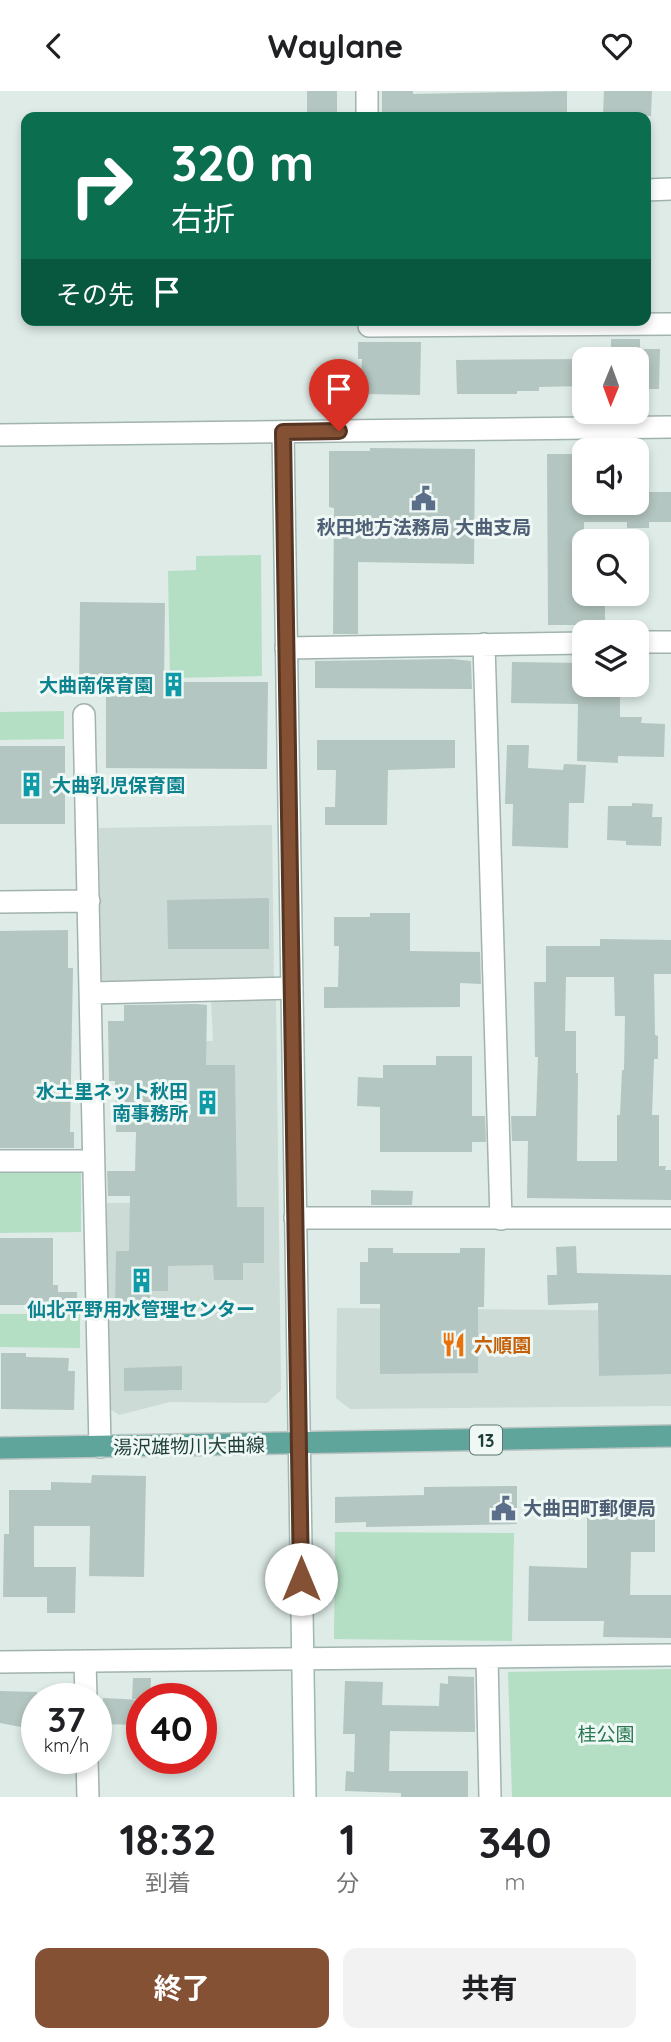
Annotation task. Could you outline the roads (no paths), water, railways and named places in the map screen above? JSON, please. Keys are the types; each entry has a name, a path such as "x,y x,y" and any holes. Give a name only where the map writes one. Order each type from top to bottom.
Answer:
{"main road":[{"name":"湯沢雄物川大曲線","path":"0,1448 671,1436"}],"street":[{"path":"367,91 367,112"},
{"path":"651,190 671,189"},
{"path":"651,324 671,324"},
{"path":"369,326 470,326"},
{"path":"0,435 671,427"},
{"path":"283,432 305,1797"},
{"path":"649,642 671,642"},
{"path":"484,643 501,1219"},
{"path":"286,647 572,643"},
{"path":"84,715 100,1447"},
{"path":"0,902 89,901"},
{"path":"92,993 292,988"},
{"path":"0,1161 93,1161"},
{"path":"295,1218 671,1218"},
{"path":"0,1662 671,1654"},
{"path":"487,1657 489,1797"},
{"path":"85,1661 86,1683"},
{"path":"87,1774 88,1797"}],"place":[{"name":"秋田地方法務局 大曲支局","path":"424,499"},
{"name":"大曲南保育園","path":"173,685"},
{"name":"大曲乳児保育園","path":"32,785"},
{"name":"水土里ネット秋田 南事務所","path":"208,1102"},
{"name":"仙北平野用水管理センター","path":"141,1281"},
{"name":"六順園","path":"454,1345"},
{"name":"大曲田町郵便局","path":"503,1508"}],"park label":[{"name":"桂公園","path":"606,1734"}]}
